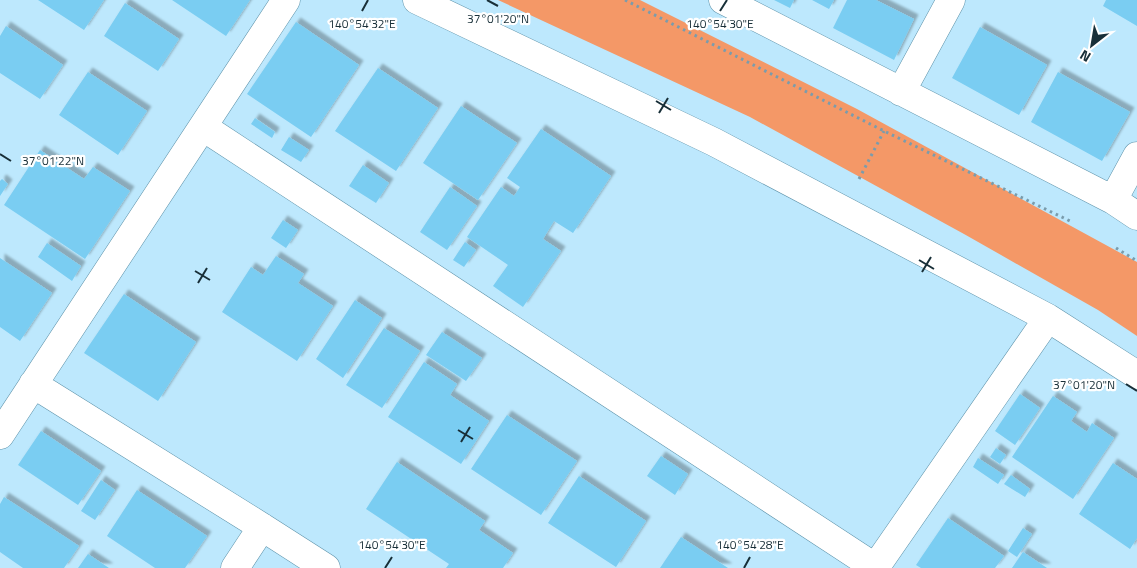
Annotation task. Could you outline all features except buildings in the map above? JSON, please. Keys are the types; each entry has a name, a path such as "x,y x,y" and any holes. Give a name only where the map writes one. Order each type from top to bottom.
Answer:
{"street":[{"path":"0,435 286,0"},
{"path":"417,0 714,142 1048,318 1137,375"},
{"path":"723,0 1113,200 1137,216"},
{"path":"901,92 951,0"},
{"path":"203,127 875,568 1048,318"},
{"path":"1113,200 1137,156"},
{"path":"33,384 326,568"},
{"path":"235,568 262,527"}],"path":[{"path":"625,0 884,131 1072,222"},
{"path":"842,210 884,131"},
{"path":"1113,246 1137,261"}],"shaded area":[{"path":"498,0 640,0 857,109 1137,262 1137,336 1098,310 964,234 750,117"}]}
